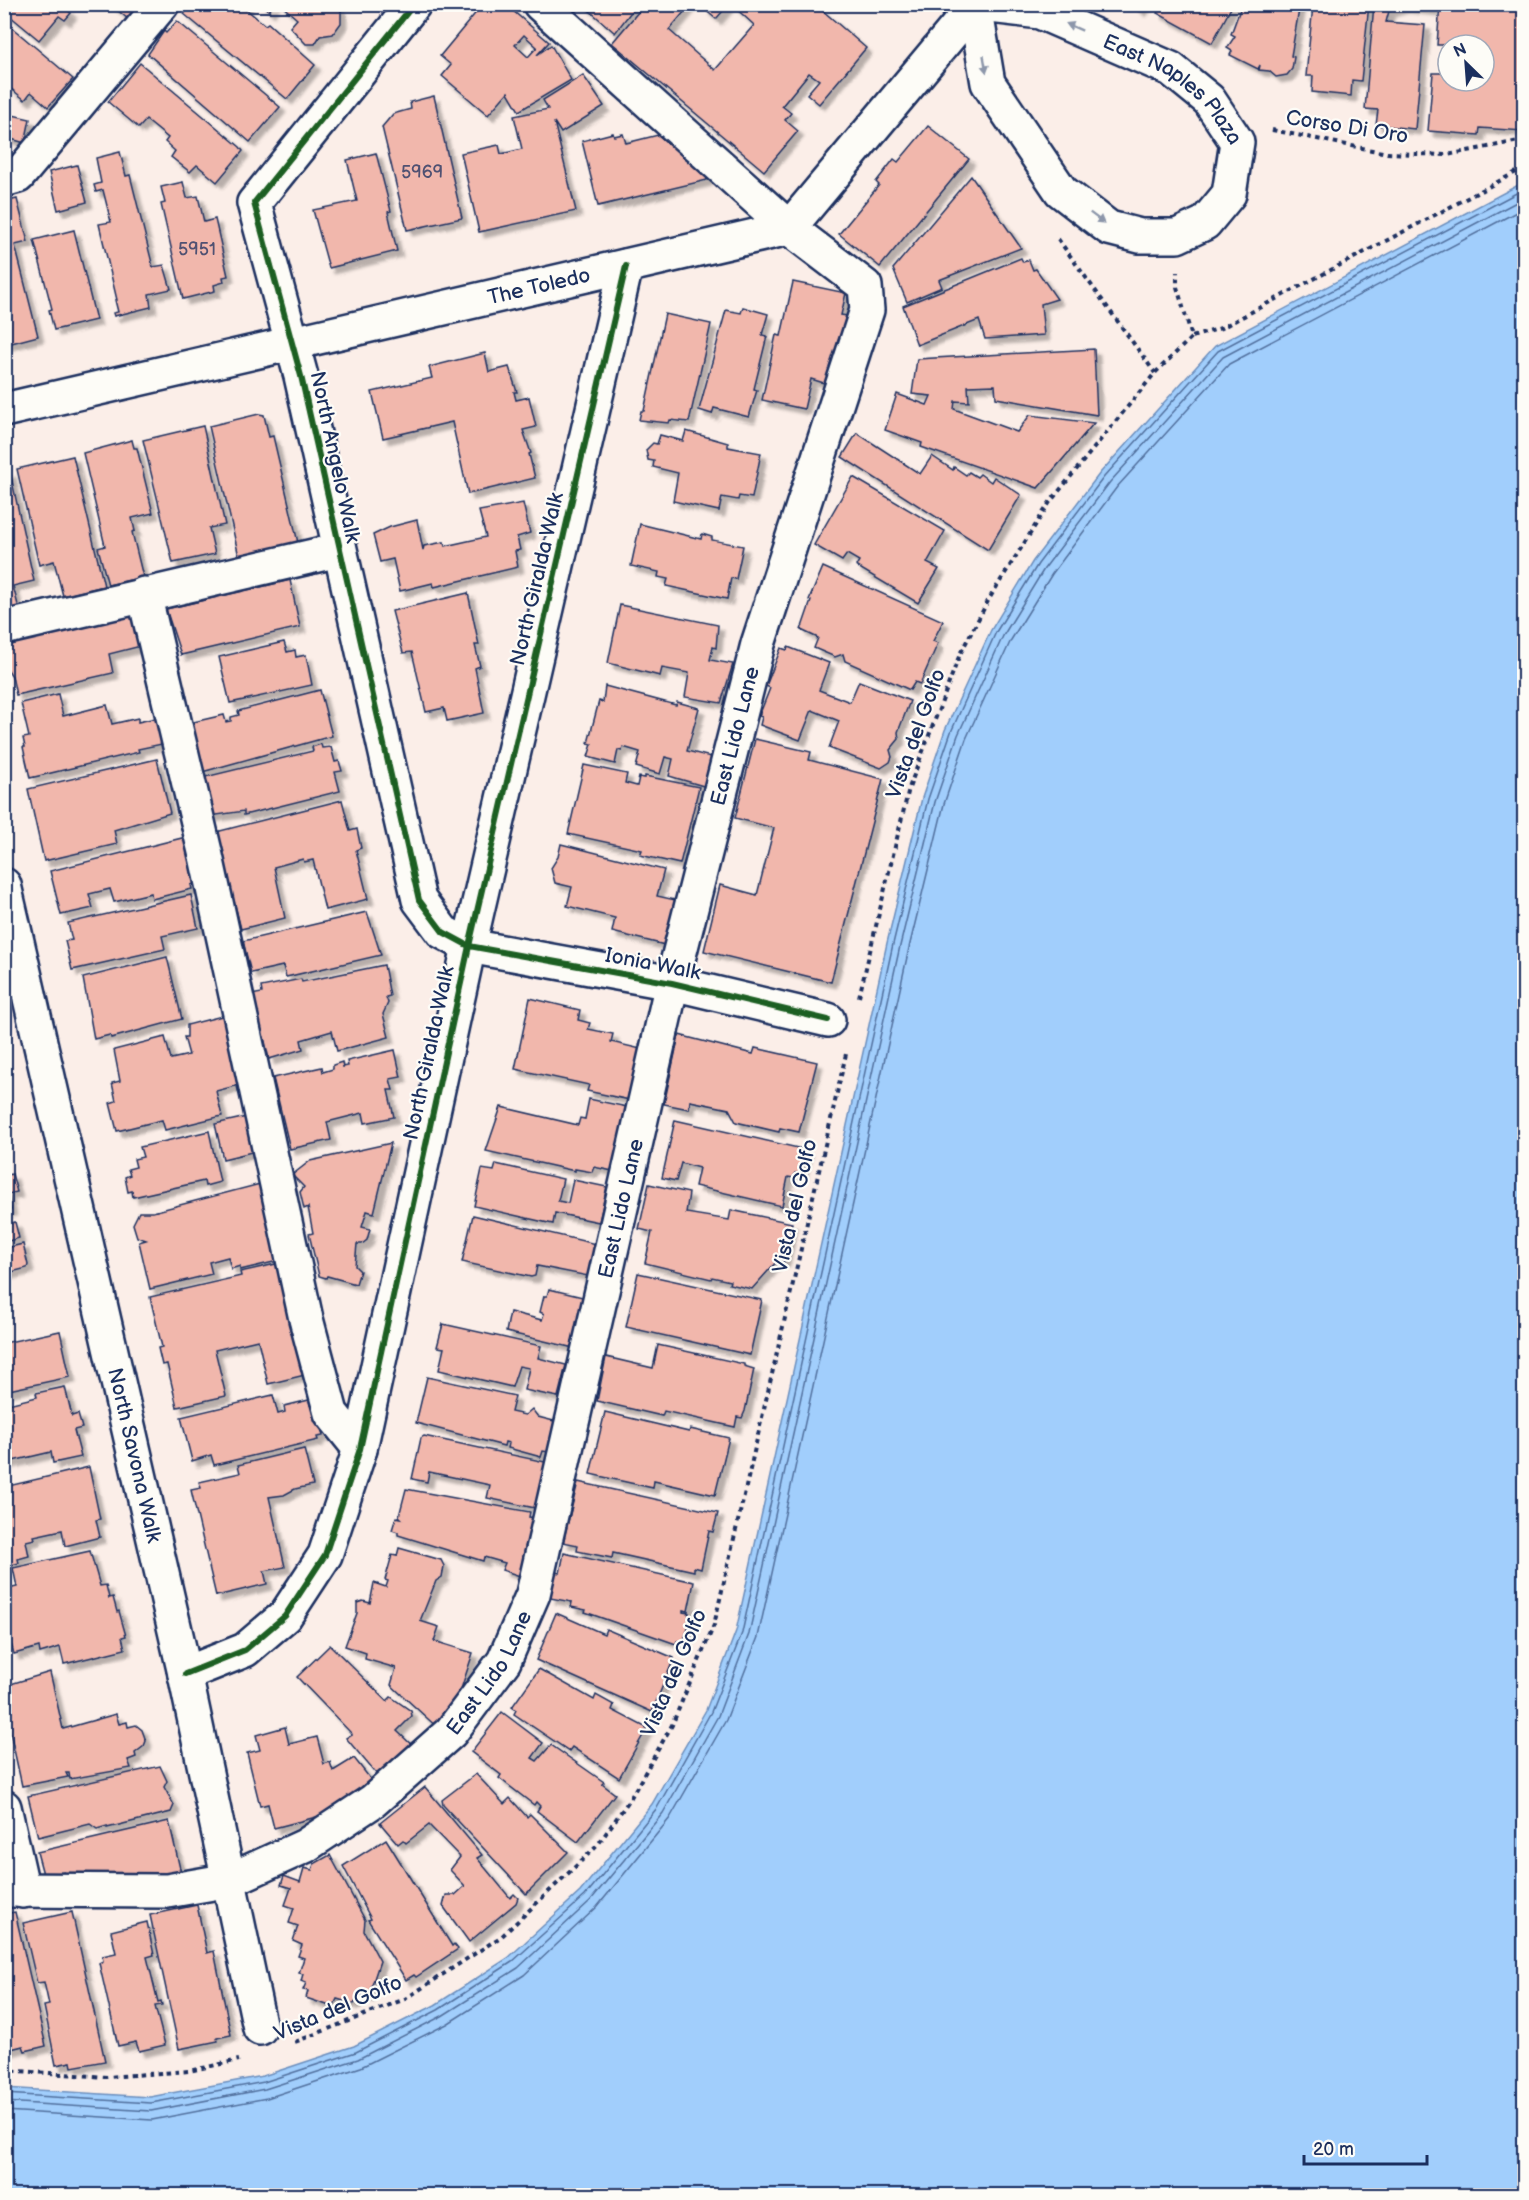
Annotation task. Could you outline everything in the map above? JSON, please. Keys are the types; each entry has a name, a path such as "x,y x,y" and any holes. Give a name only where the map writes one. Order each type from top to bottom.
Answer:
{"street":[{"path":"4,180 18,176 162,4"},
{"name":"North Angelo Walk","path":"414,4 254,203 301,376 419,900 443,932 470,946"},
{"name":"East Lido Lane","path":"14,1891 167,1891 230,1880 306,1846 374,1801 451,1732 504,1661 533,1594 672,983 758,644 867,310 865,286 789,228 540,4"},
{"path":"789,228 974,5"},
{"name":"East Naples Plaza","path":"974,5 1040,12 1171,69 1209,100 1237,142 1229,194 1205,223 1177,236 1140,236 1109,228 1061,191 988,83 974,5"},
{"name":"The Toledo","path":"4,410 789,228"},
{"name":"North Giralda Walk","path":"185,1674 245,1650 285,1616 325,1555 360,1449 470,946 626,266"},
{"path":"4,628 339,550"},
{"path":"144,594 206,856 306,1319 331,1413 360,1449"},
{"name":"North Savona Walk","path":"4,885 185,1674 260,2028"},
{"name":"Ionia Walk","path":"470,946 672,983 828,1020"},
{"path":"4,1807 14,1891"}],"path":[{"path":"1177,236 1177,287 1192,337 1221,328 1524,168"},
{"path":"1061,191 1050,228 1155,373"},
{"path":"4,2070 107,2077 189,2071 244,2059"}],"water":[{"path":"1524,182 1524,2195 5,2195 5,2088 150,2097 263,2076 354,2046 435,2005 508,1958 580,1892 652,1804 706,1710 736,1631 887,943 922,798 945,730 991,630 1033,561 1100,473 1215,346"}],"building":[{"path":"4,4 66,4 64,7 71,13 65,20 59,16 39,40 4,11"},
{"path":"110,4 139,4 128,19"},
{"path":"192,4 247,4 246,9 265,25 268,23 315,65 287,99 184,14"},
{"path":"261,4 274,4 269,11"},
{"path":"280,4 336,4 341,9 341,23 333,34 320,36 315,44 306,44 290,27 297,19"},
{"path":"483,4 505,4 549,42 537,55 551,45 571,80 519,111 508,92 488,115 442,76 451,65 440,56","holes":["524,35 537,47 528,57 515,45"]},
{"path":"582,4 637,4 615,33"},
{"path":"645,4 691,4 669,30 715,70 754,25 731,4 815,4 866,48 819,104 807,94 819,80 809,73 782,106 791,113 785,120 798,131 764,171 612,43"},
{"path":"708,4 729,4 716,19 704,9"},
{"path":"1133,4 1146,4 1140,11"},
{"path":"1162,4 1233,4 1212,43 1157,13"},
{"path":"1242,4 1300,4 1291,56 1294,57 1292,69 1287,75 1276,77 1269,71 1259,70 1260,65 1258,69 1230,55 1232,51 1227,48 1235,36 1231,34"},
{"path":"1369,4 1361,81 1352,80 1351,96 1312,92 1313,76 1306,76 1313,5"},
{"path":"1374,4 1433,4 1433,10 1403,7 1389,11 1386,22 1425,25 1415,129 1376,125 1378,110 1365,109"},
{"path":"1440,4 1524,4 1524,131 1480,128 1479,135 1428,131 1433,73 1436,73 1436,93 1496,93 1496,33 1438,33"},
{"path":"4,21 73,79 48,107 31,92 25,100 4,83"},
{"path":"177,21 280,107 250,142 148,54 164,31 166,33"},
{"path":"140,63 243,151 217,182 197,165 190,172 171,157 175,151 165,142 168,138 146,120 139,128 108,102"},
{"path":"583,75 604,106 561,133 554,122 576,211 479,232 461,153 499,145 501,154 522,149 514,116 548,109 543,100"},
{"path":"434,96 462,218 407,230 382,127 393,114 411,109 410,102"},
{"path":"4,113 30,119 25,143 4,137"},
{"path":"928,126 969,159 880,267 839,234 879,185 876,182 894,159 898,162"},
{"path":"613,133 614,136 623,134 626,143 658,135 706,173 707,180 598,206 582,141"},
{"path":"120,152 126,176 130,175 153,267 164,265 171,289 149,294 151,307 114,316 113,313 118,312 115,300 117,300 99,224 111,222 103,190 96,192 94,185 101,183 96,158"},
{"path":"376,153 391,211 388,212 397,251 329,268 313,210 357,201 347,160"},
{"path":"77,165 87,202 58,210 49,172"},
{"path":"971,176 1021,248 939,280 942,287 907,302 893,269"},
{"path":"183,182 187,198 198,196 204,222 215,219 228,276 223,277 224,282 214,285 215,291 183,299 161,204 165,203 161,187"},
{"path":"17,199 28,242 15,245 38,336 4,345 4,202"},
{"path":"74,230 96,320 54,330 49,310 52,309 34,240"},
{"path":"1021,258 1023,262 1029,260 1033,270 1036,269 1057,299 1041,304 1044,335 985,339 979,320 917,345 903,306"},
{"path":"793,282 846,293 841,315 848,316 827,384 811,379 804,409 762,400 776,335 781,336"},
{"path":"743,307 768,314 762,335 767,336 754,389 757,390 749,417 714,408 712,414 699,410 726,310 741,313"},
{"path":"665,314 711,324 689,422 639,420 641,411 644,411"},
{"path":"1094,349 1097,415 996,398 995,385 968,386 969,402 955,401 954,409 1017,432 1030,415 1094,423 1038,488 921,447 922,443 885,430 897,394 927,405 931,396 912,394 917,359"},
{"path":"485,353 489,372 509,367 517,392 514,392 516,400 529,397 536,427 523,430 531,453 529,454 535,478 468,494 452,422 383,438 372,392 432,378 429,367"},
{"path":"259,414 264,415 269,437 273,436 299,547 240,561 209,426"},
{"path":"203,426 225,525 209,528 215,554 173,563 143,440"},
{"path":"686,431 728,443 728,447 761,453 752,498 739,496 738,500 722,497 719,511 673,501 678,473 653,467 654,461 648,460 646,450 653,443 657,444 660,435 683,441"},
{"path":"857,433 920,474 932,456 953,470 954,467 966,475 969,472 977,477 980,474 991,482 994,477 1021,495 988,550 842,457"},
{"path":"132,440 134,448 137,448 153,513 132,518 135,531 132,532 143,577 108,585 98,548 105,546 83,453"},
{"path":"73,456 104,586 63,596 54,561 39,565 17,469"},
{"path":"10,472 34,581 13,586 19,609 4,612 4,474"},
{"path":"853,477 945,531 927,563 939,569 918,603 856,566 859,561 847,554 842,561 814,545"},
{"path":"523,503 530,533 517,537 520,550 515,551 518,567 434,587 433,583 400,591 393,559 380,562 373,535 390,527 417,520 423,550 424,546 444,542 445,546 486,537 479,511"},
{"path":"640,524 701,539 702,534 712,537 712,540 743,546 736,579 731,578 727,599 666,586 668,579 658,577 659,572 631,566"},
{"path":"823,567 943,621 933,641 938,643 920,684 915,682 910,690 845,661 843,654 835,657 814,648 818,638 801,630 811,601 809,600"},
{"path":"290,580 300,627 181,655 166,609"},
{"path":"468,593 479,645 475,645 480,666 475,668 484,713 447,721 444,708 426,712 412,652 403,653 392,611"},
{"path":"620,605 718,625 716,648 713,647 710,660 733,664 721,703 685,697 689,673 662,668 660,676 608,663"},
{"path":"133,613 141,646 109,654 113,673 16,695 12,676 4,664 5,645"},
{"path":"284,642 287,652 295,650 296,657 306,655 312,685 230,703 219,657"},
{"path":"788,647 829,663 819,690 850,702 859,681 910,701 898,732 899,739 890,750 892,757 890,762 881,768 829,748 839,721 812,710 800,740 760,725 762,717 759,716 770,688 766,686 781,648 787,650"},
{"path":"605,686 676,705 677,702 699,708 687,751 715,758 707,787 669,776 673,759 665,757 660,774 636,767 640,752 623,747 622,751 618,750 615,764 588,757 592,744 588,743 599,701 603,702"},
{"path":"320,690 332,736 202,772 189,723 224,715 226,722 231,721 231,717 239,715 238,711"},
{"path":"58,694 63,716 107,705 112,724 138,718 138,722 156,718 162,744 138,749 139,752 30,778 23,747 25,747 23,738 29,737 21,703"},
{"path":"755,739 811,752 809,760 883,779 831,982 704,951 720,885 757,895 774,828 735,818"},
{"path":"321,744 322,748 331,747 335,762 339,761 342,771 335,772 340,791 244,815 244,811 210,816 201,778 313,751 312,747"},
{"path":"157,759 170,813 114,830 117,844 44,861 28,789"},
{"path":"584,765 627,774 625,783 637,786 639,777 645,778 645,776 699,787 680,864 640,855 642,850 568,834"},
{"path":"342,800 350,831 357,829 361,848 356,850 368,899 325,910 313,860 304,862 303,859 274,867 285,918 241,929 234,901 231,902 216,832"},
{"path":"186,837 197,883 191,885 192,889 152,899 151,893 114,902 110,889 89,894 93,908 61,915 50,871"},
{"path":"561,844 664,870 657,896 680,901 669,946 612,932 615,918 567,906 572,887 555,883 551,868 558,857"},
{"path":"191,895 198,928 162,936 165,949 72,970 65,941 72,940 68,923"},
{"path":"367,912 381,955 286,977 283,966 251,973 243,941"},
{"path":"167,957 182,1019 111,1038 110,1035 94,1039 83,978"},
{"path":"384,965 390,996 386,997 388,1003 383,1014 389,1037 337,1051 332,1031 301,1040 303,1049 269,1059 264,1037 260,1037 251,995 262,993 261,987 301,979 302,982"},
{"path":"530,998 580,1010 578,1020 590,1023 588,1029 613,1034 611,1042 641,1049 630,1100 587,1091 589,1085 515,1069"},
{"path":"226,1015 243,1084 216,1091 222,1116 165,1130 162,1120 117,1131 110,1103 116,1101 112,1083 120,1081 114,1050 165,1037 171,1059 189,1055 184,1037 187,1037 187,1025"},
{"path":"679,1035 753,1054 755,1048 817,1062 799,1132 780,1128 779,1132 736,1122 729,1109 690,1101 689,1109 664,1104"},
{"path":"395,1050 401,1077 390,1079 393,1090 388,1090 394,1117 365,1123 363,1113 327,1122 331,1140 290,1149 273,1078 322,1067 323,1072 333,1069 333,1065 342,1062 343,1067 348,1066 347,1061"},
{"path":"589,1099 632,1108 613,1171 594,1167 592,1172 575,1169 575,1171 486,1151 501,1107 578,1125 580,1118 585,1119"},
{"path":"251,1116 260,1150 223,1159 215,1124"},
{"path":"675,1120 807,1150 801,1174 795,1173 794,1178 788,1177 782,1206 695,1186 699,1168 681,1163 676,1181 662,1178"},
{"path":"209,1131 220,1182 205,1186 204,1181 133,1197 132,1191 128,1192 125,1177 130,1175 128,1169 136,1167 134,1159 143,1157 140,1147"},
{"path":"391,1143 374,1213 367,1211 362,1227 370,1229 367,1240 362,1244 357,1244 355,1266 360,1271 356,1284 319,1276 309,1234 313,1233 308,1207 304,1209 300,1192 304,1187 292,1175 310,1161"},
{"path":"496,1164 563,1179 558,1201 568,1203 573,1180 607,1187 599,1222 555,1213 553,1224 474,1206 482,1169 494,1171"},
{"path":"12,1174 17,1192 8,1194 11,1210 4,1212 4,1176"},
{"path":"264,1183 282,1260 240,1270 240,1266 231,1269 228,1257 209,1262 212,1274 150,1289 139,1242 146,1240 137,1237 133,1224 139,1212 153,1212"},
{"path":"649,1184 689,1193 686,1213 729,1220 731,1210 792,1223 784,1262 777,1261 752,1289 729,1284 730,1281 712,1277 711,1279 645,1263 652,1232 639,1229"},
{"path":"473,1215 596,1244 588,1276 537,1266 535,1276 531,1277 462,1262"},
{"path":"15,1222 19,1238 5,1242 6,1248 23,1244 28,1265 27,1268 4,1274 4,1225"},
{"path":"285,1262 309,1374 268,1384 258,1340 215,1350 226,1396 177,1407 167,1364 162,1365 158,1348 162,1347 150,1297 241,1276 240,1272"},
{"path":"638,1273 762,1300 750,1355 626,1327"},
{"path":"549,1289 591,1299 574,1348 506,1332 510,1312 542,1320 544,1314 540,1312 544,1296 547,1296"},
{"path":"443,1324 541,1346 538,1358 566,1365 558,1397 524,1390 529,1368 519,1366 512,1387 439,1370 444,1348 437,1347"},
{"path":"60,1331 70,1377 4,1391 4,1343"},
{"path":"658,1345 744,1364 754,1369 745,1411 742,1418 737,1417 735,1427 664,1411 662,1416 597,1401 606,1357 653,1368"},
{"path":"427,1377 515,1396 511,1412 525,1415 532,1409 538,1417 562,1423 555,1453 543,1451 541,1457 508,1448 509,1443 505,1442 504,1446 416,1423"},
{"path":"65,1387 72,1416 78,1414 82,1428 74,1430 81,1457 53,1463 51,1452 4,1463 4,1405 37,1397 36,1393"},
{"path":"273,1395 278,1414 285,1412 284,1406 309,1400 310,1405 315,1404 323,1436 317,1437 318,1440 214,1465 211,1455 192,1461 181,1417"},
{"path":"605,1412 689,1432 690,1429 729,1438 715,1495 654,1481 653,1488 590,1474"},
{"path":"424,1436 550,1463 540,1509 487,1498 490,1485 429,1472 427,1482 412,1479 421,1438"},
{"path":"304,1449 313,1485 295,1489 284,1495 269,1497 285,1567 264,1571 267,1584 216,1596 191,1490 201,1488 199,1482 240,1473 238,1465"},
{"path":"89,1467 100,1519 96,1520 100,1537 65,1546 62,1530 34,1536 35,1539 26,1541 29,1556 18,1559 19,1563 4,1567 4,1487"},
{"path":"578,1482 718,1513 713,1532 709,1531 701,1569 694,1567 694,1571 613,1553 612,1558 577,1551 578,1545 563,1542"},
{"path":"406,1489 530,1512 529,1517 537,1518 532,1544 526,1543 520,1576 502,1570 505,1563 484,1557 483,1561 398,1535 398,1532 392,1530 396,1517 401,1518 399,1516"},
{"path":"399,1548 441,1560 444,1566 442,1577 436,1581 420,1621 439,1627 434,1641 473,1653 453,1713 440,1730 391,1685 396,1668 365,1659 366,1653 345,1646 357,1613 357,1603 363,1601 370,1603 374,1583 386,1587 388,1581 385,1580 392,1555 397,1556"},
{"path":"90,1551 100,1586 106,1585 109,1598 113,1597 117,1612 119,1611 126,1636 122,1637 125,1649 64,1664 60,1647 40,1653 39,1647 14,1654 4,1619 4,1590 17,1587 13,1568"},
{"path":"564,1553 694,1582 688,1611 683,1610 689,1613 688,1629 683,1642 677,1641 676,1644 585,1612 586,1610 571,1607 572,1602 550,1598 555,1572 560,1573"},
{"path":"556,1613 604,1634 606,1629 674,1658 652,1712 536,1660"},
{"path":"330,1645 387,1701 391,1697 411,1711 412,1716 397,1731 417,1750 384,1783 346,1738 352,1734 297,1677"},
{"path":"539,1669 594,1700 596,1695 614,1705 612,1710 647,1728 619,1778 572,1747 569,1751 514,1714 516,1710 512,1707"},
{"path":"50,1672 63,1729 116,1714 119,1724 127,1722 128,1727 136,1725 142,1730 146,1741 144,1746 135,1753 136,1757 128,1760 131,1768 70,1779 69,1773 66,1773 68,1777 22,1786 4,1704 4,1686"},
{"path":"502,1712 543,1743 532,1758 537,1761 551,1745 604,1782 602,1784 615,1794 578,1842 537,1811 540,1806 536,1802 534,1805 499,1778 501,1775 471,1752"},
{"path":"285,1727 289,1744 317,1737 324,1764 330,1762 333,1771 354,1758 376,1786 343,1810 274,1828 268,1804 260,1806 247,1753 260,1750 256,1735"},
{"path":"160,1766 167,1781 164,1787 174,1805 171,1812 107,1828 107,1826 97,1829 90,1824 38,1837 28,1796"},
{"path":"476,1774 504,1804 510,1798 527,1817 530,1814 568,1852 526,1894 443,1805 442,1800"},
{"path":"425,1787 482,1855 477,1858 510,1898 514,1894 518,1898 516,1903 469,1942 443,1906 446,1895 455,1895 465,1886 450,1870 460,1857 429,1825 406,1843 403,1840 398,1844 380,1823"},
{"path":"169,1821 181,1873 124,1880 66,1877 64,1872 44,1878 37,1852"},
{"path":"386,1839 452,1946 454,1944 458,1949 416,1977 414,1975 406,1980 368,1920 371,1919 343,1866"},
{"path":"330,1855 365,1920 364,1931 380,1961 368,1997 361,1994 354,2004 337,1999 333,2007 306,1998 308,1991 303,1990 306,1983 301,1981 303,1974 299,1973 304,1958 298,1956 302,1945 293,1941 298,1926 289,1923 294,1908 285,1905 291,1888 281,1885 284,1876 300,1882 304,1868 312,1870 314,1864"},
{"path":"197,1905 207,1953 214,1951 231,2035 217,2038 218,2041 179,2049 150,1915"},
{"path":"15,1912 46,2046 25,2051 23,2046 7,2050 4,2041 4,1914"},
{"path":"72,1912 105,2061 72,2067 71,2062 56,2065 44,2006 49,2005 44,1982 37,1983 23,1923"},
{"path":"147,1922 154,1955 147,1957 158,2002 161,2001 162,2005 155,2006 165,2045 139,2051 136,2042 118,2046 99,1963 103,1961 102,1956 116,1953 111,1931"}],"cycle path":[{"path":"414,4 254,203 301,376 419,900 443,932 469,946 672,983 828,1020"},
{"path":"185,1674 245,1650 285,1616 325,1555 360,1449 469,946 626,266"}]}
